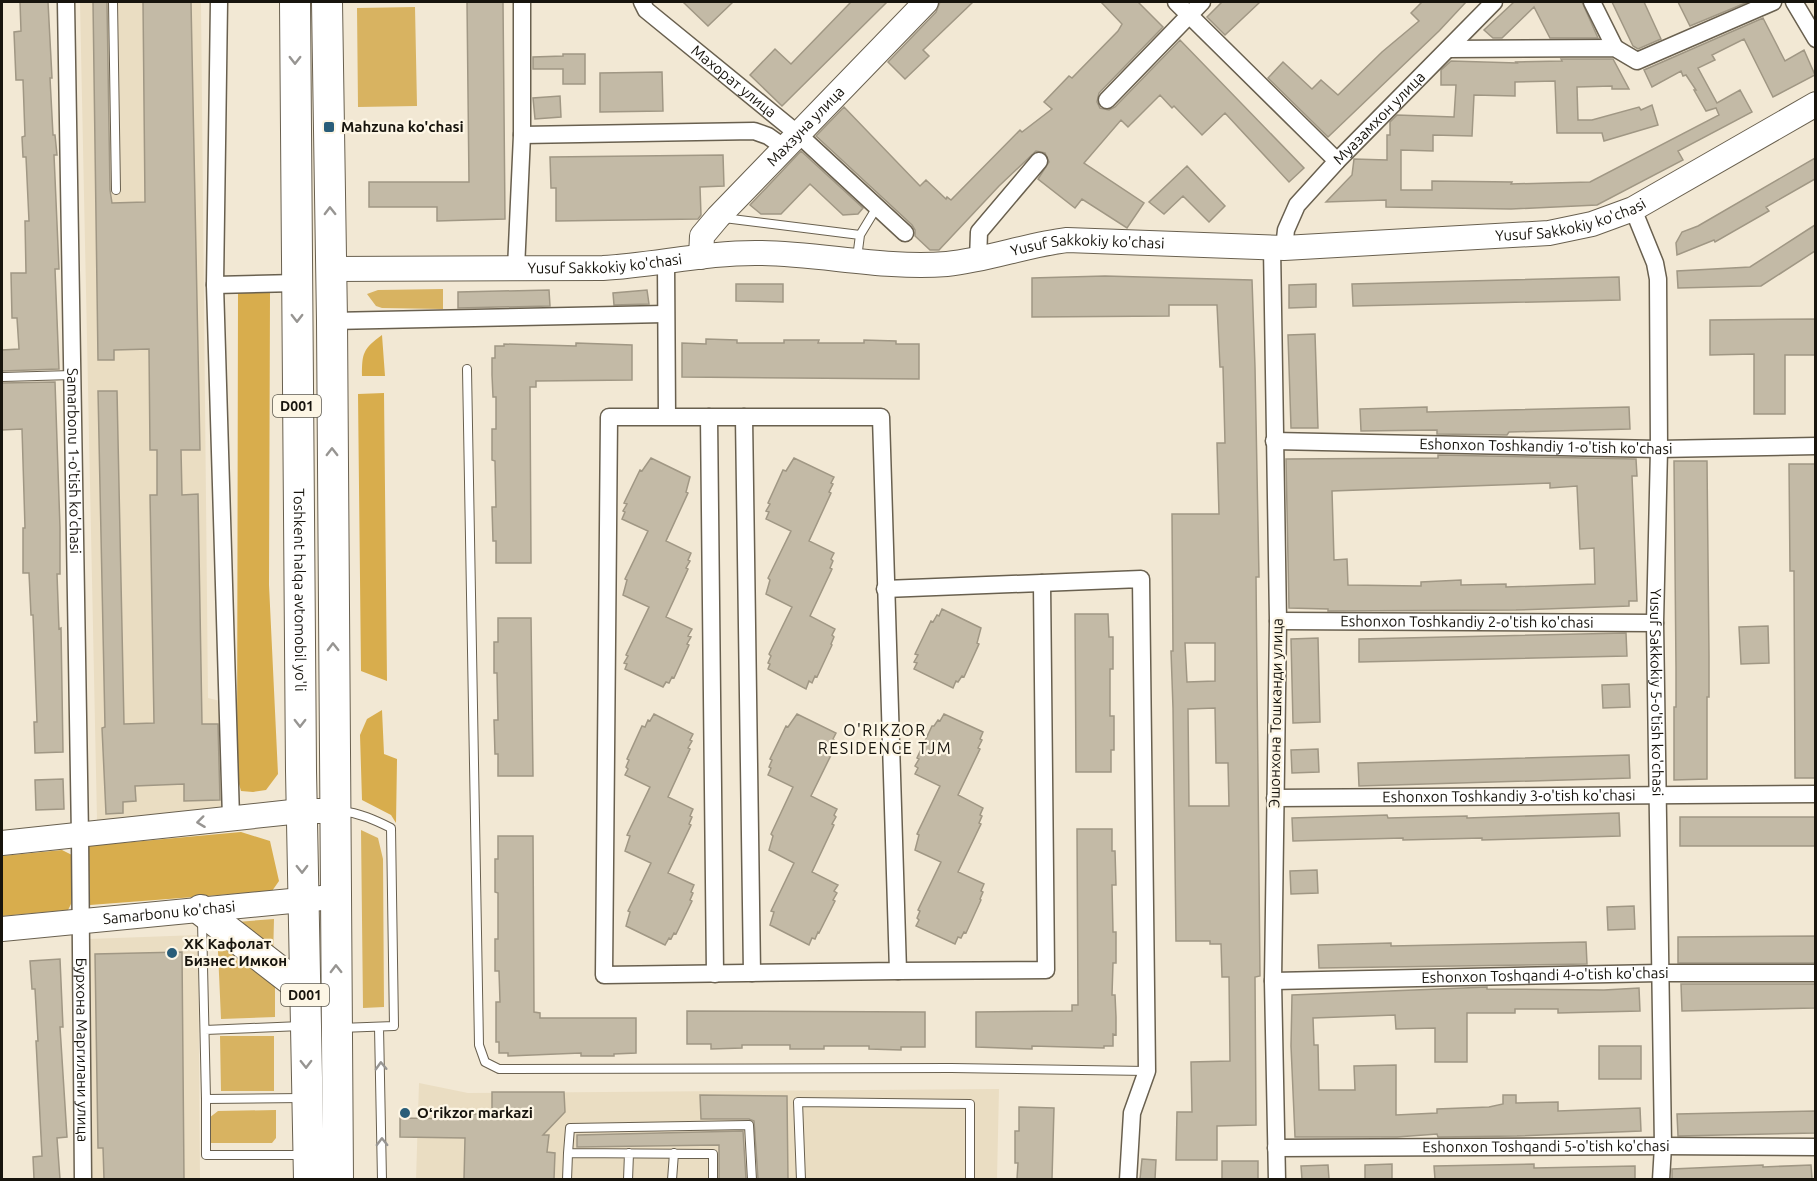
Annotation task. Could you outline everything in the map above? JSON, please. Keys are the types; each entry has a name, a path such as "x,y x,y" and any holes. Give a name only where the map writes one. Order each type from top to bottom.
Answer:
{"highway":[{"name":"Toshkent halqa avtomobil yo'li","path":"295,2 301,811 308,1167"},
{"name":"D001","path":"327,2 332,321 338,1179"},
{"path":"299,577 333,578"},
{"path":"201,910 304,990"}],"main road":[{"name":"Махзуна улица","path":"701,257 702,236 718,217 926,2"},
{"name":"Yusuf Sakkokiy ko'chasi","path":"331,269 592,269 759,253 918,265 978,260 1067,240 1278,247 1549,232 1592,225 1633,209 1815,104"},
{"path":"2,843 301,811 335,811"},
{"name":"Samarbonu ko'chasi","path":"2,929 336,897"}],"street":[{"name":"Samarbonu 1-o'tish ko'chasi","path":"66,2 81,921"},
{"path":"219,2 216,285 231,818"},
{"path":"516,269 522,135 522,2"},
{"name":"Махорат улица","path":"642,2 646,10 791,141 877,207 904,233"},
{"path":"1176,2 1337,161"},
{"path":"1107,99 1202,2"},
{"name":"Муазамхон улица","path":"1278,247 1297,205 1337,161 1494,2"},
{"path":"1592,2 1615,48"},
{"path":"1448,49 1615,48 1637,61 1773,2"},
{"path":"1794,2 1815,39"},
{"path":"522,135 754,131 791,141"},
{"path":"978,260 979,232 1039,161"},
{"name":"Yusuf Sakkokiy 5-o'tish ko'chasi","path":"1633,209 1655,263 1658,279 1659,449 1655,623 1663,1146 1661,1179"},
{"name":"Эшонхона Тошканди улица","path":"1277,1179 1273,981 1278,621 1274,441 1278,247"},
{"path":"666,263 667,417"},
{"path":"216,285 296,283"},
{"path":"332,321 665,314"},
{"path":"898,971 881,417 609,417 604,975 1046,970 1042,583"},
{"path":"709,417 715,974"},
{"path":"744,417 752,973"},
{"name":"Eshonxon Toshkandiy 1-o'tish ko'chasi","path":"1274,441 1659,449 1815,446"},
{"path":"885,589 1141,579 1147,1071 1132,1113 1128,1179"},
{"name":"Eshonxon Toshkandiy 2-o'tish ko'chasi","path":"1278,621 1655,623"},
{"name":"Eshonxon Toshkandiy 3-o'tish ko'chasi","path":"1275,798 1815,794"},
{"name":"Бурхона Маргилани улица","path":"81,921 83,1179"},
{"name":"Eshonxon Toshqandi 4-o'tish ko'chasi","path":"1273,981 1659,973 1815,973"},
{"name":"Eshonxon Toshqandi 5-o'tish ko'chasi","path":"1276,1148 1815,1147"}],"lane":[{"path":"113,2 116,190"},
{"path":"857,260 860,235 877,207"},
{"path":"718,217 860,235"},
{"path":"467,369 479,1045 485,1062 499,1069 963,1068 1147,1071"},
{"path":"2,377 72,375"},
{"path":"335,811 353,812 373,818 391,828 394,1026 337,1028"},
{"path":"201,910 206,1030 206,1155 308,1167"},
{"path":"206,1030 305,1026"},
{"path":"380,1027 382,1179"},
{"path":"206,1099 307,1098"},
{"path":"801,1179 798,1102 970,1104 969,1179"},
{"path":"567,1179 570,1128 749,1125 752,1179"},
{"path":"672,1179 674,1153"},
{"path":"568,1154 713,1154 713,1179"},
{"path":"628,1179 630,1154"}],"shaded area":[{"path":"80,2 201,2 208,698 224,702 229,808 97,820"},
{"path":"415,7 417,106 358,107 357,8"},
{"path":"443,289 443,309 382,308 376,306 367,294 378,290"},
{"path":"238,293 270,293 269,585 278,774 266,790 253,792 241,791 237,777"},
{"path":"382,335 385,376 362,376 365,352"},
{"path":"384,393 387,681 361,671 358,394"},
{"path":"382,710 384,754 397,759 396,823 391,815 362,800 360,735 367,719"},
{"path":"361,830 378,838 383,859 384,1007 363,1008"},
{"path":"241,832 270,841 279,881 272,891 90,905 88,846"},
{"path":"62,850 72,855 71,904 68,910 2,916 2,856"},
{"path":"274,919 273,959 224,923"},
{"path":"217,929 275,977 275,1017 221,1019"},
{"path":"198,935 200,1179 92,1179 89,939"},
{"path":"220,1036 274,1036 274,1091 221,1091"},
{"path":"419,1083 468,1093 999,1089 997,1179 416,1180"},
{"path":"276,1110 276,1138 272,1143 209,1143 209,1118 218,1111"}],"building":[{"path":"20,2 48,2 53,135 55,135 57,155 54,155 59,269 55,269 59,369 2,371 2,350 19,349 17,318 12,318 11,273 26,273 25,221 29,221 26,157 23,157 22,137 25,136 23,80 16,80 14,32 21,31"},
{"path":"93,2 107,2 112,203 145,202 143,2 191,2 200,450 181,450 182,495 198,494 202,724 218,724 220,800 184,801 184,784 135,786 136,801 123,802 123,813 106,814 102,728 105,727 98,391 117,391 124,724 154,723 150,495 157,495 157,450 150,450 149,349 114,350 114,360 98,360"},
{"path":"467,2 503,2 505,219 437,221 437,207 369,207 369,182 469,182"},
{"path":"683,2 733,2 708,26"},
{"path":"851,2 887,2 782,106 750,75 775,49 791,64"},
{"path":"940,2 973,2 923,50 929,56 905,79 888,62 936,12"},
{"path":"1101,2 1138,2 1163,27 1099,93 1097,102 1100,108 1109,110 1115,107 1180,40 1304,168 1289,182 1225,113 1202,135 1160,95 1128,127 1121,120 1084,163 1144,203 1127,228 1082,199 1075,208 1038,179 1049,162 1045,153 1036,151 999,186 939,250 930,250 915,236 912,225 816,136 844,107 920,186 926,180 946,199 947,197 951,200 1020,130 1022,132 1052,109 1044,102 1069,76 1072,78 1118,31 1122,24"},
{"path":"1222,2 1260,2 1225,35 1207,17"},
{"path":"1422,2 1466,2 1439,31 1328,137 1268,78 1283,62 1312,89 1321,80 1338,95 1382,52 1419,21 1411,13"},
{"path":"1514,2 1582,2 1598,38 1550,38 1534,7 1502,38 1493,38 1484,30"},
{"path":"1612,2 1644,2 1661,39 1638,49 1633,46"},
{"path":"1678,2 1748,2 1690,26"},
{"path":"1763,18 1785,61 1804,50 1815,75 1773,97 1744,39 1712,55 1715,60 1698,68 1717,103 1740,90 1752,112 1678,151 1683,160 1597,205 1511,209 1386,207 1386,200 1326,202 1352,175 1354,159 1387,160 1387,135 1390,135 1390,122 1397,115 1454,117 1456,85 1441,85 1441,70 1451,61 1517,63 1562,61 1561,59 1613,59 1629,89 1612,89 1612,86 1577,87 1578,120 1592,120 1639,107 1641,110 1652,105 1658,125 1604,141 1602,133 1557,133 1555,81 1515,82 1515,96 1474,95 1472,136 1433,135 1433,151 1401,150 1401,190 1432,190 1432,181 1512,182 1511,184 1590,182 1719,115 1716,108 1706,111 1694,90 1696,90 1681,71 1652,87 1644,70"},
{"path":"563,54 585,54 585,84 563,84 563,69 533,69 533,57 563,56"},
{"path":"662,72 663,111 600,112 600,73"},
{"path":"560,96 561,117 535,119 533,98"},
{"path":"801,151 863,208 858,214 843,215 810,184 781,214 761,214 750,205"},
{"path":"723,155 724,186 700,187 701,215 698,219 556,221 556,188 551,188 550,157"},
{"path":"1815,158 1815,179 1766,207 1769,211 1715,242 1714,240 1677,255 1676,243 1682,232 1698,226"},
{"path":"1187,166 1225,206 1209,222 1183,196 1164,214 1149,202"},
{"path":"1815,225 1815,251 1761,286 1678,288 1677,271 1750,267"},
{"path":"1105,276 1252,280 1259,577 1256,577 1260,976 1255,977 1256,1125 1217,1126 1217,1160 1176,1160 1177,1112 1192,1112 1191,1062 1230,1061 1229,977 1222,977 1221,944 1210,944 1210,941 1176,941 1171,651 1173,651 1172,514 1219,514 1217,443 1225,443 1223,367 1220,367 1217,305 1169,305 1169,316 1032,317 1032,278","holes":["1185,643 1215,643 1215,681 1187,682","1215,708 1216,763 1228,763 1229,806 1189,806 1188,709"]},
{"path":"1619,277 1620,300 1353,306 1352,284"},
{"path":"736,284 783,284 783,302 736,301"},
{"path":"1316,284 1316,307 1289,308 1289,285"},
{"path":"549,290 550,306 458,308 458,292"},
{"path":"647,290 649,304 614,305 613,293"},
{"path":"1815,319 1815,355 1785,355 1785,414 1754,414 1754,354 1710,355 1710,320"},
{"path":"1315,334 1318,428 1291,428 1288,335"},
{"path":"706,339 737,340 737,343 819,340 818,343 864,343 864,340 919,344 919,379 682,377 682,343 706,344"},
{"path":"576,343 632,345 632,380 536,381 536,387 530,387 531,563 496,563 492,507 496,507 495,461 492,460 492,429 496,429 496,397 493,397 492,375 495,346 504,346 504,344 576,346"},
{"path":"55,382 60,528 60,574 57,574 59,629 61,628 63,752 35,753 34,722 37,722 33,615 31,615 29,573 23,573 23,528 25,528 22,429 2,430 2,383"},
{"path":"1427,407 1427,412 1629,407 1630,429 1509,432 1507,435 1437,434 1437,430 1361,431 1360,409"},
{"path":"1438,455 1636,459 1637,476 1632,476 1637,601 1629,601 1629,606 1516,610 1328,611 1328,609 1289,608 1286,459 1438,458","holes":["1550,483 1550,488 1577,486 1580,549 1594,548 1595,584 1506,587 1506,584 1461,585 1461,580 1421,582 1421,586 1348,585 1347,559 1334,560 1332,491"]},
{"path":"651,458 690,477 686,492 688,493 666,541 691,553 688,560 690,561 666,617 692,629 688,636 691,637 674,678 672,677 663,687 625,669 627,664 624,663 649,607 623,595 627,580 625,579 648,531 622,519 627,504 624,503 640,470 642,471"},
{"path":"794,458 834,477 829,492 831,493 809,541 834,553 831,559 833,561 830,568 832,569 810,616 835,629 832,635 834,637 817,677 815,676 812,683 809,681 806,689 768,669 771,656 769,654 792,607 766,594 770,580 768,578 791,531 766,519 769,512 766,511 783,470 786,471"},
{"path":"1674,461 1707,461 1709,697 1707,697 1707,779 1674,780 1676,668"},
{"path":"1789,464 1815,464 1815,778 1795,778 1794,571 1790,571"},
{"path":"942,609 981,628 977,643 979,644 964,677 956,681 953,688 914,669 917,663 914,662 918,655 915,654 931,621 933,622 937,615 939,616"},
{"path":"1075,614 1108,614 1109,637 1113,637 1110,716 1114,716 1114,750 1111,750 1111,772 1076,772"},
{"path":"498,618 531,618 533,776 498,776 498,754 495,754 494,720 498,720 494,642 498,642"},
{"path":"1768,626 1769,663 1741,664 1739,627"},
{"path":"1626,633 1627,656 1359,662 1359,639"},
{"path":"1318,638 1320,722 1293,723 1291,639"},
{"path":"1629,684 1630,707 1603,708 1602,685"},
{"path":"654,714 693,734 688,748 690,749 668,797 693,809 689,824 691,825 668,873 694,885 690,900 692,901 676,934 674,933 671,939 669,938 665,945 626,926 630,912 628,911 651,863 625,851 630,836 627,835 650,787 625,775 628,769 626,767 629,760 627,759 642,726 645,727"},
{"path":"797,714 836,733 833,739 835,741 832,748 834,749 811,796 837,809 832,824 834,825 812,872 838,885 834,891 837,893 819,933 815,939 812,938 809,945 770,925 774,912 771,911 794,863 769,850 773,836 771,834 793,787 768,775 772,760 770,759 786,726 788,727"},
{"path":"944,714 983,732 978,748 980,749 958,795 983,808 979,823 981,824 958,872 984,884 981,891 983,892 966,933 964,932 961,938 958,937 955,944 916,926 919,920 917,918 920,911 918,910 941,862 915,850 919,835 917,834 940,786 915,774 918,768 915,766 932,726 938,720 940,721"},
{"path":"1318,749 1319,772 1292,773 1291,750"},
{"path":"1629,755 1630,778 1359,786 1358,763"},
{"path":"63,779 64,809 36,810 35,780"},
{"path":"1619,813 1620,836 1482,840 1482,838 1403,840 1403,838 1293,841 1292,818 1387,815 1388,818 1467,816 1467,818"},
{"path":"1680,817 1815,817 1815,846 1680,846"},
{"path":"1077,829 1112,829 1116,885 1112,885 1113,932 1116,932 1116,963 1113,963 1112,995 1115,995 1116,1035 1113,1034 1113,1046 1104,1046 1104,1048 1032,1046 1032,1049 976,1047 976,1012 1072,1011 1072,1005 1078,1005"},
{"path":"498,836 533,836 534,1012 540,1013 540,1018 636,1018 636,1053 614,1054 614,1056 581,1056 581,1053 508,1056 508,1053 499,1053 499,1042 496,1042 496,1002 500,1002 499,971 495,971 498,893 495,892 495,859 498,859"},
{"path":"1317,870 1318,893 1291,894 1290,871"},
{"path":"1634,906 1635,929 1608,930 1607,907"},
{"path":"1815,936 1815,963 1678,963 1678,937"},
{"path":"1586,942 1587,964 1319,968 1318,945 1391,943 1391,946"},
{"path":"182,952 184,1179 104,1179 103,1148 98,1148 95,954"},
{"path":"60,959 63,1027 60,1027 67,1137 57,1138 60,1179 34,1179 33,1157 42,1156 35,989 32,989 30,961"},
{"path":"1681,984 1815,984 1815,1008 1682,1011"},
{"path":"1487,987 1487,989 1604,990 1639,988 1640,1011 1558,1013 1558,1009 1515,1009 1515,1013 1467,1013 1467,1062 1435,1062 1435,1028 1396,1029 1395,1015 1313,1018 1314,1045 1318,1045 1319,1090 1355,1090 1354,1066 1396,1065 1396,1115 1437,1113 1437,1109 1489,1107 1503,1104 1503,1095 1516,1095 1516,1103 1558,1102 1558,1111 1640,1108 1641,1131 1517,1136 1438,1137 1437,1134 1397,1137 1295,1137 1291,1046 1292,995"},
{"path":"687,1011 925,1012 925,1047 901,1047 901,1050 869,1049 869,1046 790,1049 790,1045 742,1045 742,1048 711,1049 711,1044 687,1044"},
{"path":"1599,1046 1641,1046 1641,1079 1599,1079"},
{"path":"492,1092 564,1092 565,1112 543,1135 549,1135 547,1152 555,1153 554,1179 464,1179 465,1138 400,1137 400,1118 458,1119 458,1114 492,1114"},
{"path":"700,1095 787,1096 788,1179 758,1179 754,1121 749,1119 701,1119"},
{"path":"1019,1107 1054,1108 1052,1179 1017,1179 1015,1131 1019,1131"},
{"path":"1815,1111 1815,1133 1678,1136 1677,1114"},
{"path":"743,1131 746,1179 719,1179 719,1145 577,1147 577,1135"},
{"path":"1142,1159 1156,1160 1155,1179 1140,1179"},
{"path":"1222,1161 1258,1161 1258,1179 1222,1179"},
{"path":"1392,1164 1392,1179 1365,1179 1365,1165"},
{"path":"1534,1164 1534,1168 1635,1166 1635,1179 1435,1179 1434,1166"},
{"path":"1328,1165 1329,1179 1302,1179 1301,1166"},
{"path":"1763,1165 1763,1167 1811,1165 1812,1179 1672,1179 1672,1169"}],"place":[{"name":"Mahzuna ko'chasi","path":"329,127"},
{"name":"ХК Кафолат Бизнес Имкон","path":"172,953"},
{"name":"Oʻrikzor markazi","path":"405,1113"}],"district":[{"name":"O'RIKZOR RESIDENCE TJM","path":"885,739"}]}
